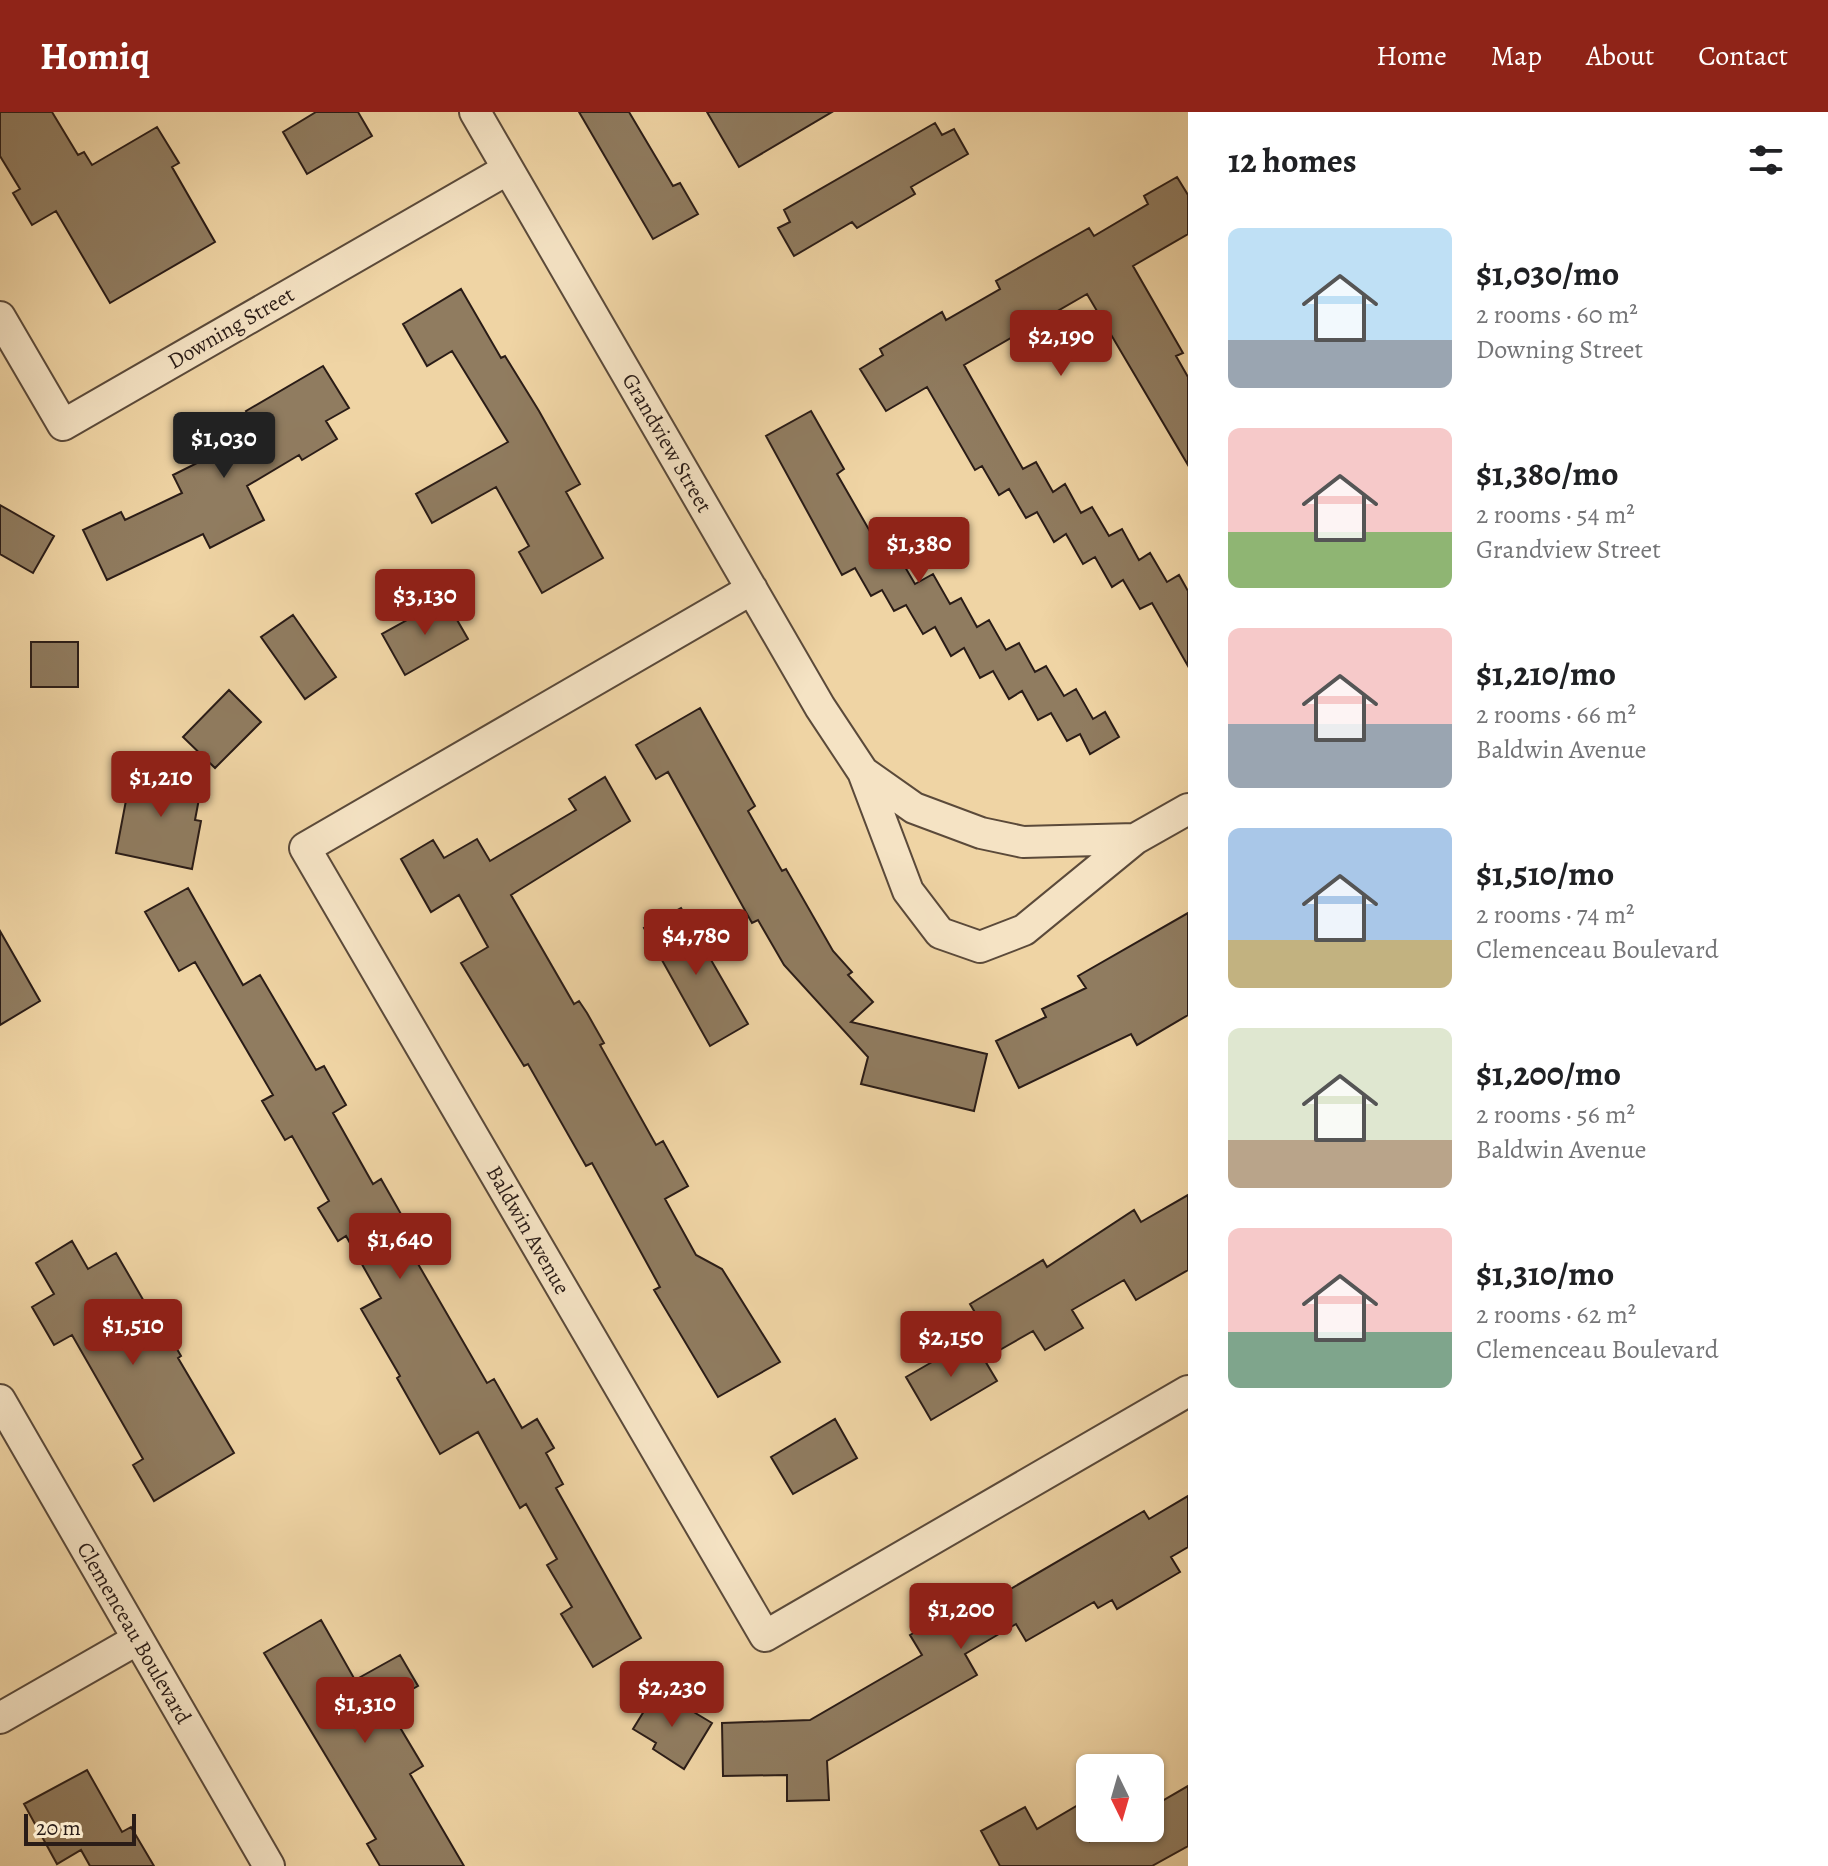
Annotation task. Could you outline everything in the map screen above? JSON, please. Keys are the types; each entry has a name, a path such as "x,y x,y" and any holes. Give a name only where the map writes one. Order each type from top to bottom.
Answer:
{"street":[{"name":"Grandview Street","path":"475,112 820,707 863,772 908,891 940,933 980,947 1024,930 1135,839 1188,809"},
{"name":"Downing Street","path":"0,317 63,425 508,169"},
{"name":"Baldwin Avenue","path":"752,589 305,848 765,1636 1188,1391"},
{"name":"Grandview Street","path":"863,772 914,808 981,833 1023,842 1135,839"},
{"name":"Clemenceau Boulevard","path":"0,1400 269,1866"},
{"path":"0,1718 138,1639"}],"building":[{"path":"0,112 52,112 78,155 84,152 92,165 157,127 179,163 172,167 215,242 110,303 56,211 32,225 13,193 20,189 0,156"},
{"path":"316,112 358,112 372,136 307,174 283,132"},
{"path":"579,112 629,112 673,186 680,183 698,214 653,239"},
{"path":"707,112 832,112 739,167"},
{"path":"935,123 942,135 954,129 968,154 911,187 915,194 857,228 852,222 794,256 778,228 790,222 784,210"},
{"path":"1177,177 1188,195 1188,234 1133,266 1183,353 1176,356 1188,377 1188,465 1087,294 964,365 1023,469 1036,462 1053,492 1065,484 1081,513 1092,507 1109,536 1122,529 1139,560 1150,553 1167,582 1179,575 1188,591 1188,666 1152,603 1140,609 1123,580 1112,587 1095,557 1083,564 1066,534 1054,542 1037,512 1026,518 1009,489 999,495 982,466 975,470 927,387 886,411 860,369 883,355 880,349 942,312 946,320 1000,289 996,281 1029,262 1089,228 1094,236 1148,204 1144,196"},
{"path":"461,289 501,358 505,356 539,411 580,484 566,492 603,558 542,593 519,552 529,546 496,487 432,523 416,494 508,442 452,351 427,366 403,324"},
{"path":"323,366 349,408 326,421 337,439 302,460 299,455 247,486 264,520 210,548 203,534 107,580 83,530 121,512 125,520 182,493 173,475 259,432 246,411"},
{"path":"811,411 844,469 837,474 887,561 898,555 915,584 933,574 950,604 961,598 977,627 989,620 1006,650 1019,643 1035,672 1046,666 1064,696 1076,689 1093,719 1105,712 1119,737 1090,754 1080,734 1067,741 1051,713 1038,720 1022,691 1009,699 993,671 980,678 964,648 951,656 935,627 923,634 906,605 894,611 882,590 871,596 855,568 842,575 766,436"},
{"path":"0,505 54,536 33,573 0,554"},
{"path":"445,599 468,639 405,675 382,634"},
{"path":"293,615 336,677 305,699 261,637"},
{"path":"31,642 78,642 78,687 31,687"},
{"path":"229,690 261,722 215,768 183,737"},
{"path":"700,708 755,806 748,811 782,871 786,869 833,951 852,972 848,975 873,1002 851,1022 987,1054 974,1111 861,1084 868,1057 784,965 758,920 752,923 668,772 656,779 636,745"},
{"path":"132,769 202,783 195,820 201,821 192,869 116,853"},
{"path":"605,777 630,821 511,895 574,1004 579,1001 587,1013 604,1043 600,1045 656,1145 663,1141 688,1186 665,1199 696,1255 722,1269 780,1362 718,1397 654,1290 660,1287 592,1163 586,1166 528,1064 524,1066 461,963 488,947 459,895 431,912 401,859 433,840 444,858 477,839 490,861 576,810 569,799"},
{"path":"188,888 243,985 260,975 316,1070 324,1066 346,1105 333,1113 373,1184 381,1179 401,1214 392,1219 487,1383 494,1379 522,1428 537,1419 554,1448 546,1453 563,1484 556,1488 641,1638 593,1667 561,1614 572,1607 547,1565 557,1559 526,1504 520,1508 478,1432 440,1454 361,1309 381,1298 346,1236 338,1241 318,1208 329,1201 292,1136 285,1140 262,1101 273,1095 195,962 179,971 145,912"},
{"path":"681,908 748,1024 710,1046 644,928"},
{"path":"1188,913 1188,1015 1137,1045 1131,1034 1019,1088 996,1041 1046,1017 1042,1009 1086,988 1078,976"},
{"path":"0,931 40,1001 0,1025"},
{"path":"1188,1195 1188,1270 1136,1300 1124,1280 1072,1310 1083,1328 1045,1350 1033,1331 998,1351 970,1304 1043,1260 1047,1267 1134,1210 1141,1222"},
{"path":"72,1241 88,1269 116,1253 149,1310 153,1308 181,1356 178,1358 234,1453 154,1501 133,1465 143,1459 72,1335 54,1345 32,1307 54,1294 36,1263"},
{"path":"972,1339 997,1381 931,1420 906,1377"},
{"path":"835,1419 857,1458 793,1494 771,1457"},
{"path":"1188,1496 1188,1547 1171,1557 1180,1572 1117,1609 1112,1600 1098,1608 1094,1602 1026,1641 1016,1624 965,1654 977,1675 827,1761 829,1800 787,1801 787,1775 723,1776 722,1723 810,1720 922,1655 910,1635 954,1610 959,1619 1144,1511 1149,1519"},
{"path":"321,1620 355,1680 400,1655 418,1686 386,1704 423,1766 410,1774 464,1866 380,1866 367,1844 376,1839 264,1653"},
{"path":"657,1690 712,1723 684,1769 653,1749 656,1743 633,1729"},
{"path":"87,1770 122,1832 131,1827 154,1866 90,1866 81,1850 57,1864 24,1804"},
{"path":"1188,1786 1188,1846 1152,1866 1000,1866 981,1831 1025,1807 1037,1829 1076,1806 1076,1842 1164,1842 1164,1800"}]}
